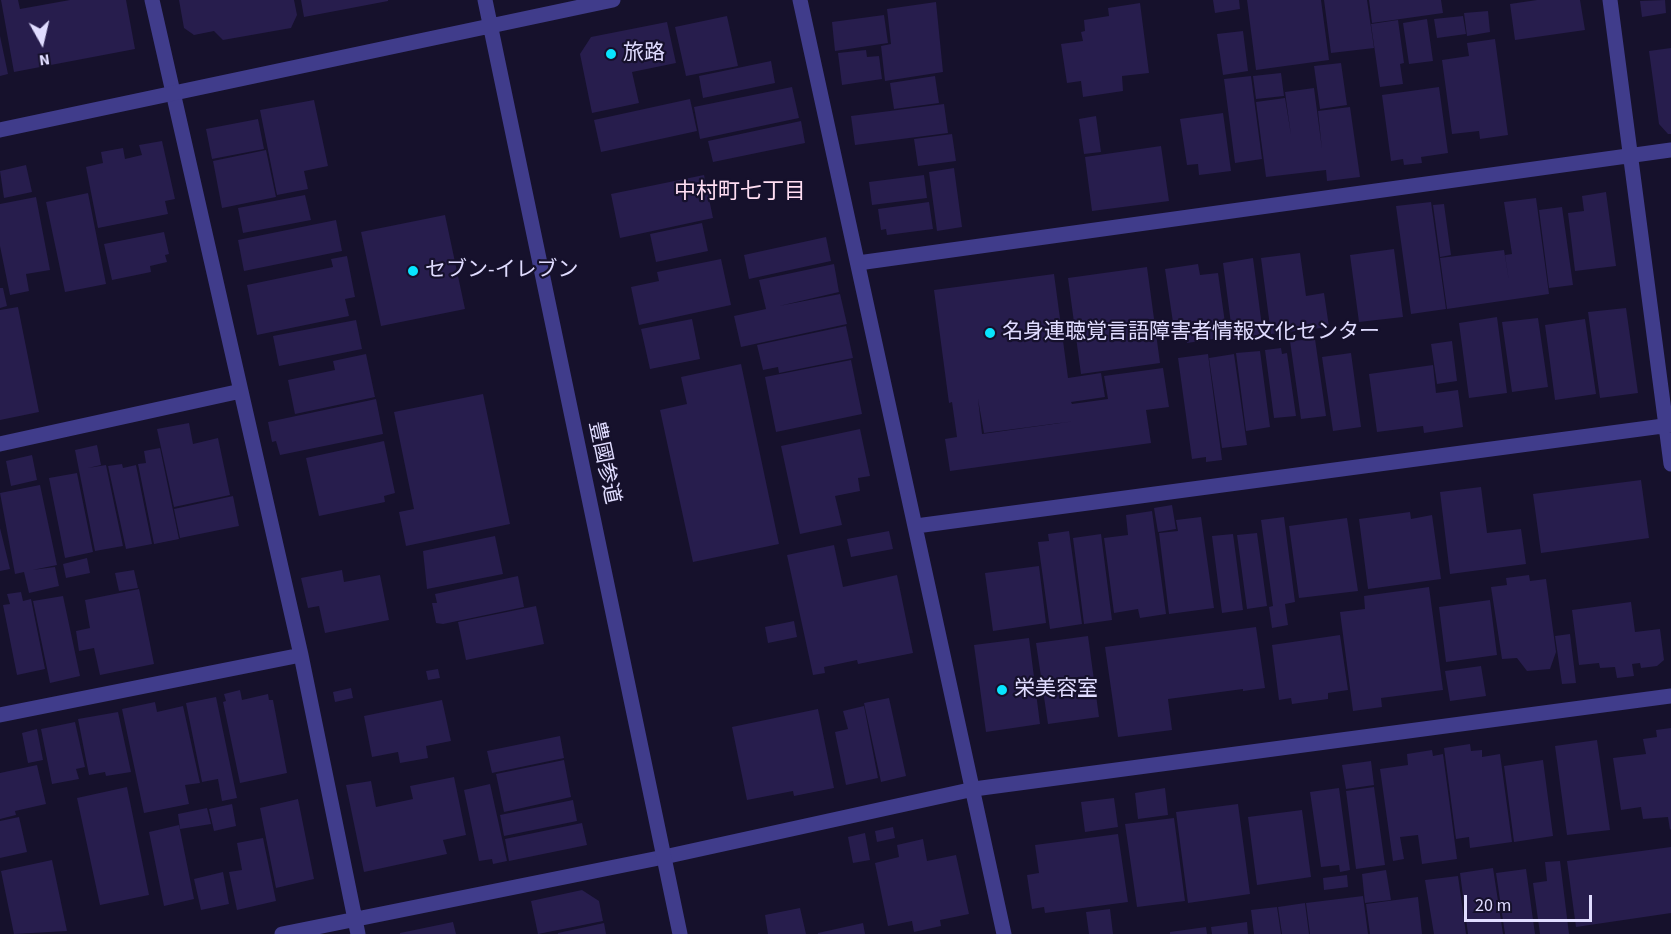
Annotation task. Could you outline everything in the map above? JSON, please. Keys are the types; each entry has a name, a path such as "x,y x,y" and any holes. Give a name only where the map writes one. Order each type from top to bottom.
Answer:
{"street":[{"path":"152,0 301,655 356,927"},
{"name":"豊國参道","path":"485,0 680,934"},
{"path":"0,130 490,28 613,0"},
{"path":"800,0 1005,934"},
{"path":"1610,0 1669,425 1671,464"},
{"path":"858,263 1671,150"},
{"path":"0,444 241,391"},
{"path":"916,526 1669,425"},
{"path":"0,716 301,655"},
{"path":"282,934 356,927 974,789 1671,696"}],"building":[{"path":"1,0 18,0 20,9 70,0 126,0 135,49 14,72"},
{"path":"179,0 294,0 297,15 291,28 223,40 214,31 194,35 184,28"},
{"path":"301,0 388,0 388,1 304,17"},
{"path":"1213,0 1239,0 1240,9 1215,13"},
{"path":"1247,0 1321,0 1329,60 1256,70"},
{"path":"1324,0 1367,0 1374,48 1331,53"},
{"path":"1369,0 1441,0 1443,13 1372,23"},
{"path":"1537,0 1580,0 1585,30 1515,40 1510,4"},
{"path":"1665,0 1666,13 1642,17 1640,1"},
{"path":"936,2 943,72 885,81 881,46 891,44 887,9"},
{"path":"1140,3 1149,73 1122,76 1123,91 1083,97 1081,81 1067,83 1061,44 1083,41 1081,32 1085,31 1084,20 1109,16 1108,8"},
{"path":"1488,11 1490,32 1467,36 1464,13"},
{"path":"884,15 888,43 835,51 832,22"},
{"path":"727,16 738,66 686,76 675,27"},
{"path":"1463,16 1466,34 1437,38 1434,19"},
{"path":"1427,19 1433,61 1409,64 1403,23"},
{"path":"1398,20 1404,63 1400,64 1403,84 1380,87 1371,24"},
{"path":"667,22 676,63 632,72 639,103 592,113 580,54 591,37"},
{"path":"1243,31 1248,71 1223,75 1217,34"},
{"path":"0,36 8,74 0,76"},
{"path":"1495,39 1508,135 1480,139 1479,131 1452,134 1442,60 1469,56 1467,43"},
{"path":"1671,48 1671,134 1668,134 1659,124 1649,51"},
{"path":"866,50 867,57 879,56 882,79 842,85 838,53"},
{"path":"771,61 775,83 703,98 699,76"},
{"path":"1341,63 1347,105 1320,109 1314,66"},
{"path":"1281,73 1284,96 1256,99 1253,76"},
{"path":"935,76 939,103 894,109 890,83"},
{"path":"1251,76 1262,159 1235,163 1224,79"},
{"path":"792,87 799,118 700,139 694,107"},
{"path":"1439,87 1448,153 1421,157 1422,163 1404,165 1403,159 1391,161 1382,95"},
{"path":"1314,88 1322,149 1318,111 1350,107 1360,177 1327,181 1326,170 1266,177 1256,102 1285,98 1291,135 1285,92"},
{"path":"690,99 697,131 601,152 594,120"},
{"path":"314,100 328,166 304,171 308,189 277,195 260,110"},
{"path":"944,104 948,133 855,145 851,116"},
{"path":"1223,113 1231,171 1199,175 1198,164 1187,165 1180,119"},
{"path":"1096,116 1101,152 1084,154 1079,119"},
{"path":"258,119 264,149 212,159 206,129"},
{"path":"801,121 805,143 713,162 708,141"},
{"path":"952,134 956,161 918,166 914,139"},
{"path":"162,141 175,199 165,201 168,214 98,228 86,167 103,163 101,152 123,148 125,159 142,155 139,145"},
{"path":"1161,146 1169,201 1092,211 1085,157"},
{"path":"266,150 276,197 222,208 213,161"},
{"path":"26,165 32,192 4,198 0,171"},
{"path":"954,168 962,227 937,231 929,172"},
{"path":"704,175 713,218 620,238 611,194"},
{"path":"924,175 927,198 872,205 869,182"},
{"path":"1606,192 1616,266 1575,271 1568,213 1584,211 1582,196"},
{"path":"88,193 106,284 65,292 46,202"},
{"path":"305,195 311,220 243,233 238,208"},
{"path":"36,197 50,270 26,274 29,291 10,295 0,246 0,204"},
{"path":"1536,198 1549,294 1447,309 1440,258 1504,250 1509,281 1505,255 1512,254 1504,202"},
{"path":"929,202 933,229 887,235 886,229 881,230 878,209"},
{"path":"1431,202 1446,309 1411,314 1396,206"},
{"path":"1444,204 1451,255 1440,257 1433,205"},
{"path":"1562,207 1573,285 1549,288 1539,210"},
{"name":"セブン-イレブン","path":"445,215 465,309 381,326 361,232"},
{"path":"336,220 342,251 244,271 238,240"},
{"path":"702,223 708,251 656,262 650,234"},
{"path":"164,232 169,254 165,255 167,262 150,266 151,272 112,280 104,244"},
{"path":"826,237 831,261 749,279 744,255"},
{"path":"1394,249 1403,317 1359,322 1350,255"},
{"path":"1300,253 1306,296 1324,293 1329,327 1271,334 1261,258"},
{"path":"347,256 355,297 345,299 349,316 257,335 247,285 333,267 331,259"},
{"path":"1253,258 1263,334 1233,339 1223,263"},
{"path":"721,259 731,305 639,325 631,287 659,281 657,272"},
{"path":"834,264 839,292 779,306 840,294 847,324 741,347 734,316 766,309 759,280"},
{"path":"1198,264 1200,275 1218,273 1227,337 1187,343 1185,327 1174,329 1165,269"},
{"path":"1147,267 1160,363 1081,374 1068,278"},
{"path":"1054,274 1068,378 1101,373 1105,397 1071,402 1072,404 1108,399 1104,376 1163,368 1169,407 1146,410 1151,443 950,471 945,439 957,437 952,402 949,403 934,290","holes":["978,399 984,433 1075,421 982,434"]},
{"path":"0,288 3,288 7,306 0,308"},
{"path":"18,307 39,412 0,420 0,310"},
{"path":"1626,308 1638,393 1600,398 1588,312"},
{"path":"1497,317 1507,393 1469,398 1459,323"},
{"path":"1538,318 1548,387 1512,392 1502,322"},
{"path":"692,319 700,359 650,369 641,329"},
{"path":"1585,319 1596,394 1555,400 1545,325"},
{"path":"356,320 362,349 279,366 273,336"},
{"path":"846,326 853,358 779,373 778,367 763,370 757,345"},
{"path":"1315,339 1326,416 1301,419 1290,341"},
{"path":"1452,341 1457,381 1437,384 1431,344"},
{"path":"1281,348 1282,354 1287,353 1296,416 1274,418 1265,350"},
{"path":"1260,351 1270,427 1246,431 1236,353"},
{"path":"1351,353 1361,427 1333,431 1322,357"},
{"path":"366,354 375,397 295,414 288,380 335,370 333,361"},
{"path":"1208,354 1222,460 1206,462 1206,457 1192,459 1178,358"},
{"path":"1234,354 1247,445 1222,448 1209,358"},
{"path":"851,360 862,414 776,432 765,377"},
{"path":"741,364 779,544 693,562 660,410 687,404 681,377"},
{"path":"1433,365 1436,393 1458,390 1463,427 1424,433 1423,426 1377,432 1369,374"},
{"path":"483,394 510,524 406,546 399,512 414,509 394,412"},
{"path":"376,399 383,434 280,455 276,441 272,442 268,422"},
{"path":"189,423 193,444 218,438 230,495 174,507 157,429"},
{"path":"860,429 870,476 858,478 860,491 835,496 842,525 800,534 781,446"},
{"path":"384,441 395,493 384,496 385,502 319,516 306,458"},
{"path":"97,445 101,465 88,468 106,465 123,546 95,551 75,450"},
{"path":"160,448 179,539 154,544 138,464 146,463 144,451"},
{"path":"32,455 37,480 11,486 6,461"},
{"path":"122,464 123,468 136,465 152,544 126,549 108,466"},
{"path":"77,473 93,552 65,558 49,478"},
{"path":"1641,480 1649,538 1541,553 1533,494"},
{"path":"40,485 57,565 32,570 55,567 59,586 29,593 24,572 15,574 0,493"},
{"path":"1481,487 1487,533 1521,529 1526,564 1450,574 1440,492"},
{"path":"233,496 239,526 180,538 174,509"},
{"path":"1172,505 1176,529 1158,532 1154,508"},
{"path":"1152,511 1166,614 1140,618 1138,609 1114,613 1104,538 1128,535 1126,515"},
{"path":"1410,512 1411,519 1432,515 1441,579 1368,589 1359,519"},
{"path":"1201,517 1214,608 1169,614 1159,533 1178,531 1176,520"},
{"path":"1284,517 1295,602 1285,604 1288,625 1272,628 1269,607 1273,606 1261,520"},
{"path":"1347,518 1358,591 1299,598 1289,526"},
{"path":"0,528 10,569 0,571"},
{"path":"889,531 893,549 851,557 847,539"},
{"path":"1069,531 1082,624 1050,629 1038,542 1049,541 1048,534"},
{"path":"1257,533 1267,606 1247,609 1237,535"},
{"path":"1101,534 1112,620 1084,624 1073,538"},
{"path":"1233,534 1243,610 1222,613 1212,536"},
{"path":"495,536 503,574 427,589 423,551"},
{"path":"834,545 843,587 897,575 913,653 858,664 857,660 824,667 825,673 813,675 787,555"},
{"path":"87,558 90,573 66,578 63,564"},
{"path":"1039,566 1046,623 993,631 985,573"},
{"path":"134,570 138,588 119,591 115,573"},
{"path":"342,570 344,582 380,575 389,620 325,633 319,606 308,608 301,578"},
{"path":"1529,575 1530,581 1546,579 1556,652 1550,669 1527,671 1517,658 1502,659 1491,587 1507,585 1506,578"},
{"path":"518,576 524,607 443,624 436,623 432,603 437,603 435,594"},
{"path":"1429,587 1443,690 1381,698 1382,707 1353,711 1340,612 1365,609 1364,596"},
{"path":"139,589 154,664 100,675 94,648 79,651 76,631 90,628 85,600"},
{"path":"21,592 23,601 31,599 45,669 17,675 3,605 10,604 7,594"},
{"path":"63,596 80,676 50,683 33,601"},
{"path":"1490,600 1497,655 1446,662 1439,607"},
{"path":"1631,602 1635,632 1660,629 1664,660 1657,666 1641,668 1640,663 1632,664 1634,676 1617,678 1615,667 1600,668 1599,663 1579,665 1572,610"},
{"path":"536,606 544,644 466,660 458,622"},
{"path":"794,621 797,637 768,643 765,627"},
{"path":"1256,627 1265,688 1168,699 1172,730 1118,737 1105,647"},
{"path":"1570,634 1576,683 1562,684 1555,636"},
{"path":"1340,635 1348,690 1328,693 1328,699 1292,704 1291,698 1279,700 1272,645"},
{"path":"1088,636 1099,717 1048,724 1036,643"},
{"path":"1029,638 1040,724 986,732 974,645"},
{"path":"1481,666 1486,696 1450,701 1445,671"},
{"path":"438,669 440,678 428,680 426,671"},
{"path":"351,688 353,698 335,702 333,692"},
{"path":"240,690 242,700 268,694 269,700 273,700 287,773 240,783 223,702 226,701 224,694"},
{"path":"216,697 237,798 222,801 218,779 202,782 186,703"},
{"path":"889,698 906,776 881,782 864,703"},
{"path":"442,700 451,741 426,746 428,758 400,763 398,752 372,757 364,716"},
{"path":"155,702 157,712 183,706 200,783 185,785 189,804 144,813 122,709"},
{"path":"864,706 878,778 846,785 835,732 848,729 843,711"},
{"path":"818,709 834,788 794,796 793,791 747,800 732,727"},
{"path":"118,712 131,772 106,776 105,772 89,775 78,719"},
{"path":"75,722 85,767 76,769 79,779 52,784 41,729"},
{"path":"1671,728 1670,830 1668,817 1643,819 1641,807 1621,810 1613,758 1646,754 1643,739 1657,737 1656,730"},
{"path":"37,729 43,760 28,763 22,733"},
{"path":"560,736 564,758 492,773 487,751"},
{"path":"1597,740 1610,830 1567,835 1555,746"},
{"path":"1470,744 1471,751 1482,750 1482,757 1500,754 1512,842 1470,848 1469,837 1456,839 1444,748"},
{"path":"1432,750 1433,756 1443,754 1457,859 1422,864 1418,835 1400,837 1404,859 1393,861 1380,769 1408,765 1407,754"},
{"path":"564,760 571,797 504,812 496,774"},
{"path":"1543,760 1553,836 1514,842 1504,766"},
{"path":"1371,761 1374,785 1346,789 1342,765"},
{"path":"37,765 46,804 15,811 16,815 0,819 0,773"},
{"path":"454,777 466,835 443,840 447,854 364,872 346,785 371,781 376,807 413,799 410,786"},
{"path":"490,784 507,861 493,864 492,859 479,861 464,790"},
{"path":"127,787 149,895 100,905 77,798"},
{"path":"1374,787 1385,865 1356,869 1346,791"},
{"path":"1165,788 1168,815 1138,819 1135,793"},
{"path":"1339,788 1350,870 1340,872 1339,865 1321,867 1310,792"},
{"path":"1114,798 1118,827 1085,832 1081,802"},
{"path":"298,799 314,879 276,888 260,808"},
{"path":"573,800 577,821 504,836 500,815"},
{"path":"232,804 236,826 214,831 209,809"},
{"path":"1238,804 1250,894 1188,903 1176,812"},
{"path":"207,808 211,824 180,829 178,814"},
{"path":"1302,810 1311,877 1257,885 1248,817"},
{"path":"19,817 27,852 0,858 0,821"},
{"path":"1174,818 1185,901 1137,907 1125,824"},
{"path":"582,823 587,845 509,861 505,839"},
{"path":"179,825 194,899 164,906 149,832"},
{"path":"893,827 895,838 877,842 875,831"},
{"path":"865,833 870,860 853,863 848,837"},
{"path":"1118,834 1128,902 1045,913 1044,907 1032,909 1027,875 1039,873 1035,845"},
{"path":"263,838 276,901 237,910 229,872 242,870 237,843"},
{"path":"923,839 927,861 956,855 969,914 940,920 941,926 914,932 912,921 888,926 875,863 899,857 897,845"},
{"path":"1671,847 1671,913 1576,927 1567,861"},
{"path":"52,860 67,931 14,934 1,871"},
{"path":"1560,861 1569,934 1540,934 1533,883 1547,881 1545,862"},
{"path":"1493,868 1503,934 1468,934 1460,873"},
{"path":"1526,869 1535,934 1505,934 1496,873"},
{"path":"1386,870 1391,900 1365,903 1362,874"},
{"path":"223,872 229,904 201,910 194,879"},
{"path":"1347,875 1348,887 1324,890 1323,878"},
{"path":"1458,876 1466,934 1434,934 1425,880"},
{"path":"582,890 599,901 603,921 538,934 531,901"},
{"path":"1363,896 1368,934 1310,934 1306,903"},
{"path":"1418,897 1422,934 1370,934 1366,904"},
{"path":"1305,903 1309,934 1282,934 1278,907"},
{"path":"1277,907 1281,934 1254,934 1251,910"},
{"path":"800,908 806,934 768,934 765,915"},
{"path":"1110,909 1113,934 1089,934 1086,912"},
{"path":"453,922 456,934 400,934 400,933"},
{"path":"1247,922 1248,934 1212,934 1211,927"},
{"path":"604,923 606,934 558,934 558,933"},
{"path":"863,923 865,934 818,934 818,933"},
{"path":"1206,927 1207,934 1170,934 1170,932"}],"place":[{"name":"旅路","path":"611,54"},
{"name":"セブン-イレブン","path":"413,271"},
{"name":"名身連聴覚言語障害者情報文化センター","path":"990,333"},
{"name":"栄美容室","path":"1002,690"}],"district":[{"name":"中村町七丁目","path":"740,193"}]}
